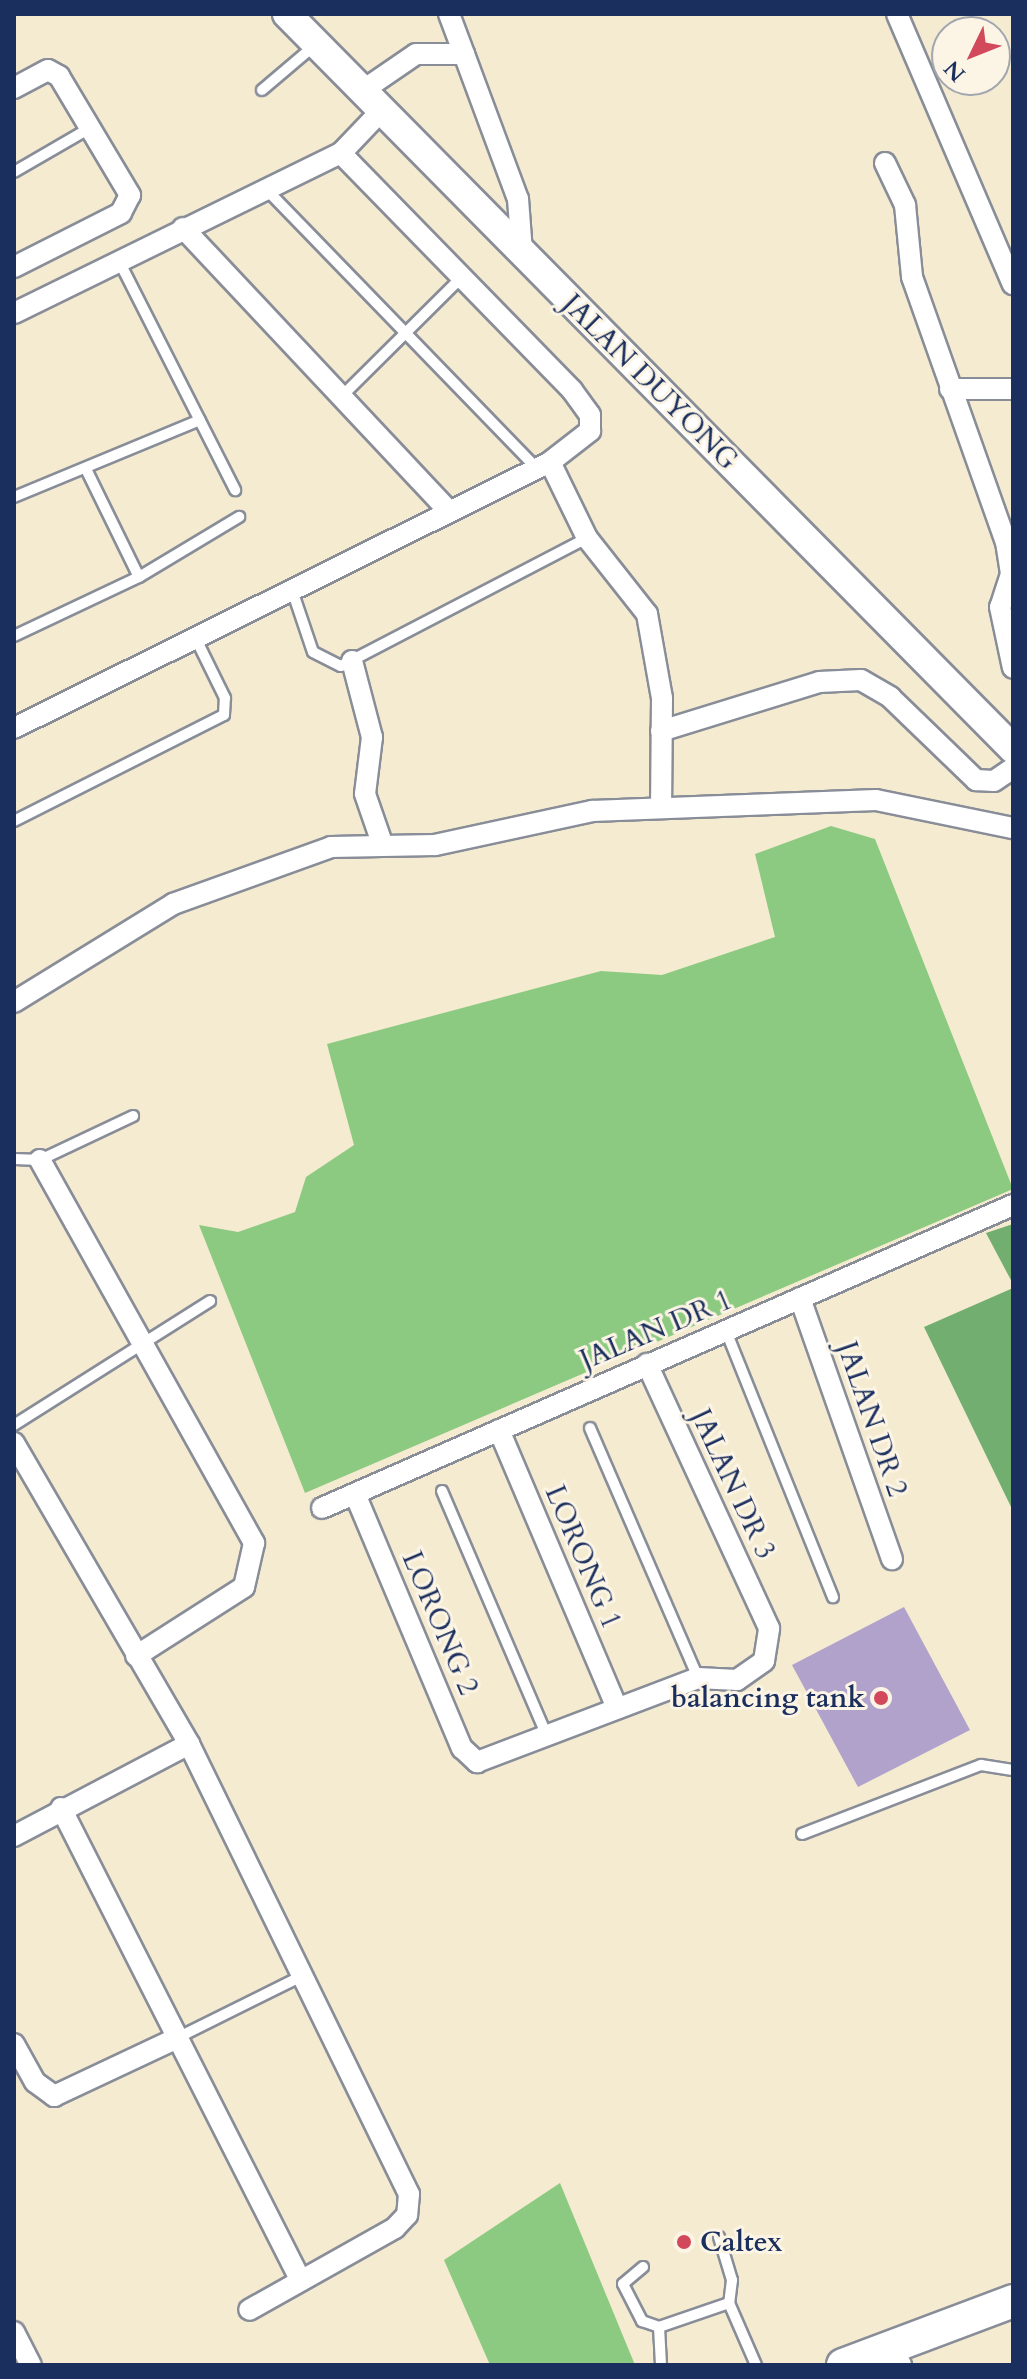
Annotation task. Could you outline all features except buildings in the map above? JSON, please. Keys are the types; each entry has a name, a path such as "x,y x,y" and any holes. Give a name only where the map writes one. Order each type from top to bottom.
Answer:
{"main road":[{"name":"JALAN DUYONG","path":"287,14 1013,749"},
{"path":"851,2363 896,2356 1013,2301"}],"street":[{"path":"449,14 518,199 522,252"},
{"path":"897,14 1013,284"},
{"path":"14,313 118,259 341,153 372,100 416,54 464,54"},
{"path":"14,88 54,71 128,187 126,209 14,267"},
{"path":"14,728 544,466 582,443 590,415 341,153"},
{"path":"885,163 905,205 905,251 950,389 1006,542 1011,574 1000,607 1013,668"},
{"path":"183,228 449,511"},
{"path":"950,389 1013,389"},
{"path":"544,466 587,538 647,614 659,650 661,806"},
{"path":"352,661 372,737 365,794 382,843"},
{"path":"661,731 819,682 861,680 890,697 976,780 994,781 1013,768"},
{"path":"14,1002 173,904 293,858 382,843 435,845 592,811 661,806 876,800 1013,828"},
{"path":"40,1160 146,1341 256,1557 244,1587 136,1656"},
{"name":"JALAN DR 1","path":"322,1508 1013,1205"},
{"name":"JALAN DR 2","path":"800,1298 892,1559"},
{"name":"JALAN DR 3","path":"647,1364 769,1628 772,1647 754,1671 723,1685 698,1678"},
{"name":"LORONG 1","path":"499,1430 616,1706"},
{"path":"14,1443 189,1744 409,2194 407,2215 395,2228 249,2310"},
{"name":"LORONG 2","path":"355,1494 462,1748 485,1763 547,1736"},
{"path":"547,1736 616,1706 698,1678"},
{"path":"14,1836 61,1808 189,1744"},
{"path":"61,1808 301,2281"},
{"path":"14,2045 35,2082 54,2096 177,2038"},
{"path":"14,2332 31,2365"}],"lane":[{"path":"262,90 316,44"},
{"path":"14,172 90,128"},
{"path":"266,189 404,335 544,466"},
{"path":"118,259 235,490"},
{"path":"340,398 462,277"},
{"path":"14,497 200,420"},
{"path":"86,469 139,577"},
{"path":"14,636 139,577 239,517"},
{"path":"292,590 322,662 352,661 587,538"},
{"path":"14,821 216,723 225,698 196,639"},
{"path":"14,1159 40,1160 133,1116"},
{"path":"14,1425 210,1301"},
{"path":"726,1331 833,1597"},
{"path":"590,1428 698,1678"},
{"path":"442,1491 547,1736"},
{"path":"802,1834 981,1765 1013,1770"},
{"path":"177,2038 302,1976"},
{"path":"719,2237 732,2280 729,2303 756,2365"},
{"path":"643,2267 623,2284 642,2321 659,2327 729,2303"},
{"path":"659,2327 661,2365"}],"green space":[{"path":"831,826 875,839 1013,1189 305,1493 199,1225 238,1232 295,1212 306,1177 354,1145 327,1044 601,971 662,975 775,937 755,854"},
{"path":"1013,1224 1013,1284 986,1233"},
{"path":"1013,1288 1013,1511 924,1327"},
{"path":"560,2183 635,2365 490,2365 444,2260"}],"place":[{"name":"balancing tank","path":"881,1698"},
{"name":"Caltex","path":"684,2242"}]}
